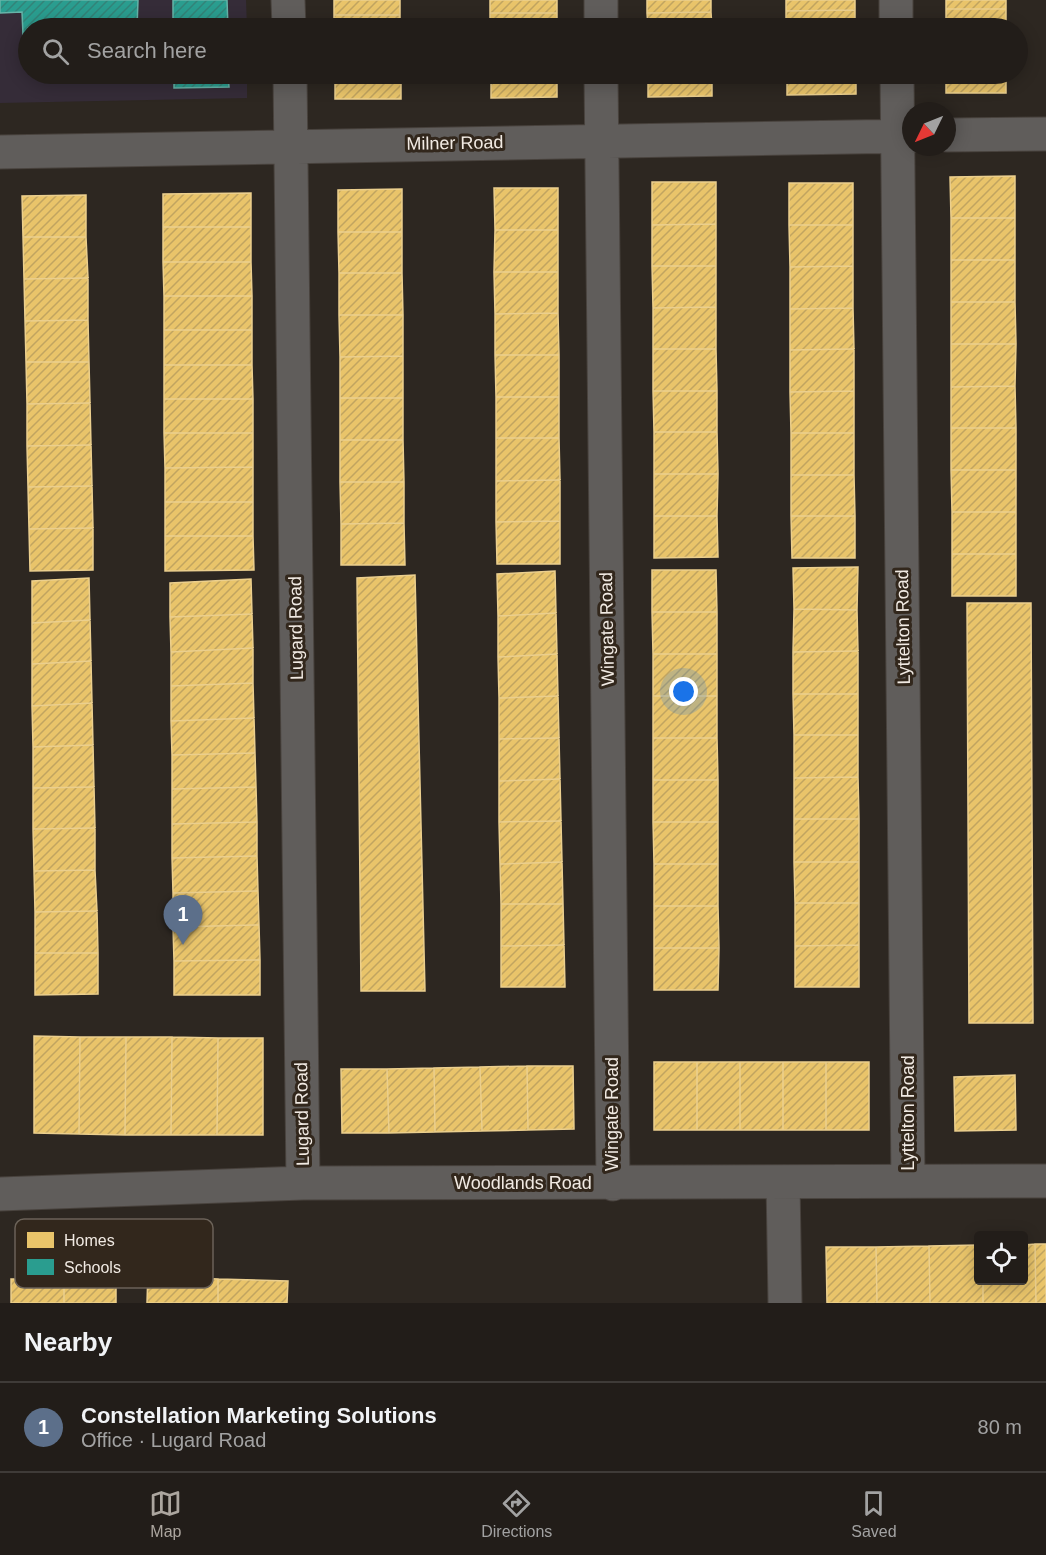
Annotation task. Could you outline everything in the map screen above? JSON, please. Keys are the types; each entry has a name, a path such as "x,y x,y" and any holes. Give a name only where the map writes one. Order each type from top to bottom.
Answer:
{"street":[{"path":"288,0 289,18"},
{"path":"601,0 601,18"},
{"path":"896,0 896,18"},
{"name":"Lugard Road","path":"290,84 303,1183"},
{"name":"Wingate Road","path":"601,84 613,1184"},
{"name":"Lyttelton Road","path":"898,84 902,118"},
{"path":"956,135 1046,134"},
{"name":"Milner Road","path":"0,152 291,145 902,136"},
{"name":"Lyttelton Road","path":"904,156 908,1181"},
{"name":"Woodlands Road","path":"0,1194 303,1183 613,1184 1046,1181"},
{"path":"783,1182 785,1303"}],"shaded area":[{"path":"0,0 246,0 247,18 18,18 18,84 247,84 247,98 0,103"}],"building: Homes":[{"path":"334,0 400,0 400,15 334,15"},
{"path":"490,0 557,0 557,13 490,13"},
{"path":"647,0 711,0 711,12 647,13"},
{"path":"786,0 855,0 855,10 786,11"},
{"path":"946,0 1006,0 1006,9 946,9"},
{"path":"946,9 1006,9 1006,18 946,18"},
{"path":"855,10 855,18 786,18 786,11"},
{"path":"711,12 711,18 647,18 647,13"},
{"path":"490,13 557,13 557,18 490,18"},
{"path":"334,15 400,15 400,18 334,18"},
{"path":"335,84 401,84 401,99 335,99"},
{"path":"491,84 557,84 557,97 491,98"},
{"path":"648,84 712,84 712,96 648,97"},
{"path":"787,84 856,84 856,94 787,95"},
{"path":"946,84 1006,84 1006,93 946,93"},
{"path":"1015,176 1015,218 951,218 950,177"},
{"path":"652,182 716,182 716,224 652,225"},
{"path":"789,183 853,183 853,225 789,225"},
{"path":"494,188 558,188 558,230 495,230"},
{"path":"402,189 402,232 338,232 338,190"},
{"path":"251,193 251,227 163,227 163,194"},
{"path":"86,195 86,237 23,237 22,196"},
{"path":"951,218 1015,218 1015,260 951,260"},
{"path":"716,224 716,266 652,266 652,225"},
{"path":"789,225 853,225 853,266 790,267"},
{"path":"163,227 251,227 251,262 163,262"},
{"path":"495,230 558,230 558,272 494,272"},
{"path":"338,232 402,232 402,273 339,273"},
{"path":"23,237 86,237 88,278 24,279"},
{"path":"951,260 1015,260 1015,302 951,302"},
{"path":"163,262 251,262 252,296 164,296"},
{"path":"652,266 716,266 716,307 653,308"},
{"path":"853,266 853,308 790,309 790,267"},
{"path":"494,272 558,272 558,313 495,314"},
{"path":"339,273 402,273 403,315 339,315"},
{"path":"88,278 88,320 25,321 24,279"},
{"path":"164,296 252,296 252,330 164,330"},
{"path":"951,302 1015,302 1016,344 951,344"},
{"path":"716,307 716,349 653,349 653,308"},
{"path":"853,308 854,349 790,350 790,309"},
{"path":"558,313 559,355 495,355 495,314"},
{"path":"339,315 403,315 403,356 340,357"},
{"path":"88,320 89,362 26,362 25,321"},
{"path":"164,330 252,330 252,365 164,365"},
{"path":"951,344 1016,344 1015,386 951,387"},
{"path":"653,349 716,349 717,391 653,391"},
{"path":"854,349 854,391 790,392 790,350"},
{"path":"495,355 559,355 559,397 496,397"},
{"path":"403,356 403,398 340,398 340,357"},
{"path":"26,362 89,362 90,403 27,404"},
{"path":"164,365 252,365 253,399 164,399"},
{"path":"1015,386 1016,428 951,428 951,387"},
{"path":"653,391 717,391 717,432 654,432"},
{"path":"854,391 854,433 791,433 790,392"},
{"path":"496,397 559,397 559,438 496,438"},
{"path":"340,398 403,398 403,440 340,440"},
{"path":"164,399 253,399 253,433 164,433"},
{"path":"90,403 91,445 27,446 27,404"},
{"path":"951,428 1016,428 1016,470 951,470"},
{"path":"654,432 717,432 718,474 654,474"},
{"path":"164,433 253,433 253,467 165,468"},
{"path":"791,433 854,433 854,475 791,475"},
{"path":"496,438 559,438 560,480 496,481"},
{"path":"340,440 403,440 404,482 340,482"},
{"path":"91,445 92,486 28,487 27,446"},
{"path":"253,467 253,502 165,502 165,468"},
{"path":"951,470 1016,470 1016,512 952,512"},
{"path":"654,474 718,474 717,516 654,516"},
{"path":"791,475 854,475 855,516 791,516"},
{"path":"560,480 560,521 496,522 496,481"},
{"path":"340,482 404,482 404,523 341,524"},
{"path":"92,486 93,528 29,529 28,487"},
{"path":"165,502 253,502 253,536 165,536"},
{"path":"952,512 1016,512 1016,554 952,554"},
{"path":"654,516 717,516 718,557 654,558"},
{"path":"791,516 855,516 855,558 792,558"},
{"path":"560,521 560,564 497,564 496,522"},
{"path":"404,523 405,565 341,565 341,524"},
{"path":"93,528 93,570 30,571 29,529"},
{"path":"165,536 253,536 254,570 165,571"},
{"path":"952,554 1016,554 1016,596 952,596"},
{"path":"858,567 857,610 794,609 793,568"},
{"path":"652,570 716,570 717,612 652,612"},
{"path":"555,571 556,613 498,616 497,574"},
{"path":"415,575 425,991 361,991 357,578"},
{"path":"89,578 90,620 32,623 32,581"},
{"path":"251,579 252,614 170,617 170,583"},
{"path":"967,603 1031,603 1033,1023 969,1023"},
{"path":"794,609 857,610 858,651 793,652"},
{"path":"652,612 717,612 717,654 653,654"},
{"path":"556,613 557,654 498,657 498,616"},
{"path":"252,614 253,648 171,652 170,617"},
{"path":"90,620 91,661 32,664 32,623"},
{"path":"253,648 253,683 171,686 171,652"},
{"path":"858,651 858,694 793,694 793,652"},
{"path":"557,654 558,696 499,698 498,657"},
{"path":"653,654 717,654 717,696 653,696"},
{"path":"91,661 92,703 32,706 32,664"},
{"path":"253,683 254,718 171,721 171,686"},
{"path":"793,694 858,694 858,735 794,735"},
{"path":"558,696 559,738 499,739 499,698"},
{"path":"653,696 717,696 717,738 653,738"},
{"path":"92,703 93,745 33,747 32,706"},
{"path":"254,718 255,753 172,755 171,721"},
{"path":"794,735 858,735 858,777 794,778"},
{"path":"559,738 560,779 499,781 499,739"},
{"path":"653,738 717,738 718,780 653,780"},
{"path":"93,745 94,787 33,788 33,747"},
{"path":"255,753 256,787 172,789 172,755"},
{"path":"858,777 859,819 794,819 794,778"},
{"path":"560,779 561,821 499,822 499,781"},
{"path":"653,780 718,780 718,822 653,822"},
{"path":"94,787 95,828 33,829 33,788"},
{"path":"256,787 257,822 172,824 172,789"},
{"path":"794,819 859,819 859,862 794,862"},
{"path":"561,821 562,862 500,864 499,822"},
{"path":"257,822 257,856 172,858 172,824"},
{"path":"653,822 718,822 718,864 654,864"},
{"path":"95,828 95,870 34,871 33,829"},
{"path":"257,856 258,891 173,893 172,858"},
{"path":"562,862 563,904 501,904 500,864"},
{"path":"794,862 859,862 859,903 795,903"},
{"path":"654,864 718,864 718,906 654,906"},
{"path":"95,870 97,911 35,912 34,871"},
{"path":"258,891 259,925 173,927 173,893"},
{"path":"795,903 859,903 859,945 795,946"},
{"path":"501,904 563,904 564,945 501,946"},
{"path":"654,906 718,906 719,948 654,948"},
{"path":"97,911 98,953 35,953 35,912"},
{"path":"259,925 260,960 174,961 173,927"},
{"path":"564,945 565,987 501,987 501,946"},
{"path":"859,945 859,987 795,987 795,946"},
{"path":"654,948 719,948 718,990 654,990"},
{"path":"35,953 98,953 98,994 35,995"},
{"path":"260,960 260,995 174,995 174,961"},
{"path":"34,1036 80,1037 79,1134 34,1133"},
{"path":"80,1037 126,1037 125,1135 79,1134"},
{"path":"126,1037 172,1037 171,1135 125,1135"},
{"path":"172,1037 218,1038 217,1135 171,1135"},
{"path":"218,1038 263,1038 263,1135 217,1135"},
{"path":"654,1062 697,1062 697,1130 654,1130"},
{"path":"697,1062 740,1062 740,1130 697,1130"},
{"path":"740,1062 783,1062 783,1130 740,1130"},
{"path":"783,1062 826,1062 826,1130 783,1130"},
{"path":"826,1062 869,1062 869,1130 826,1130"},
{"path":"527,1066 573,1066 574,1129 528,1130"},
{"path":"527,1066 528,1130 482,1131 480,1067"},
{"path":"480,1067 482,1131 435,1132 434,1068"},
{"path":"434,1068 435,1132 389,1133 387,1069"},
{"path":"341,1069 387,1069 389,1133 342,1133"},
{"path":"1015,1075 1016,1130 955,1131 954,1077"},
{"path":"1035,1244 1036,1303 983,1303 983,1285 1028,1285 1028,1245"},
{"path":"1035,1244 1046,1244 1046,1303 1036,1303"},
{"path":"974,1245 974,1285 983,1285 983,1303 930,1303 929,1246"},
{"path":"929,1246 930,1303 877,1303 876,1247"},
{"path":"826,1247 876,1247 877,1303 827,1303"},
{"path":"11,1279 15,1279 15,1288 64,1288 64,1303 11,1303"},
{"path":"213,1279 218,1279 218,1303 147,1303 147,1288 213,1288"},
{"path":"218,1279 288,1281 287,1303 218,1303"},
{"path":"64,1288 116,1288 116,1303 64,1303"}],"building: Schools":[{"path":"0,0 138,0 137,18 22,18 22,12 0,13"},
{"path":"173,0 227,0 228,18 173,18"},
{"path":"174,84 229,84 229,87 174,88"}],"place":[{"name":"Constellation Marketing Solutions","path":"183,945"}]}
